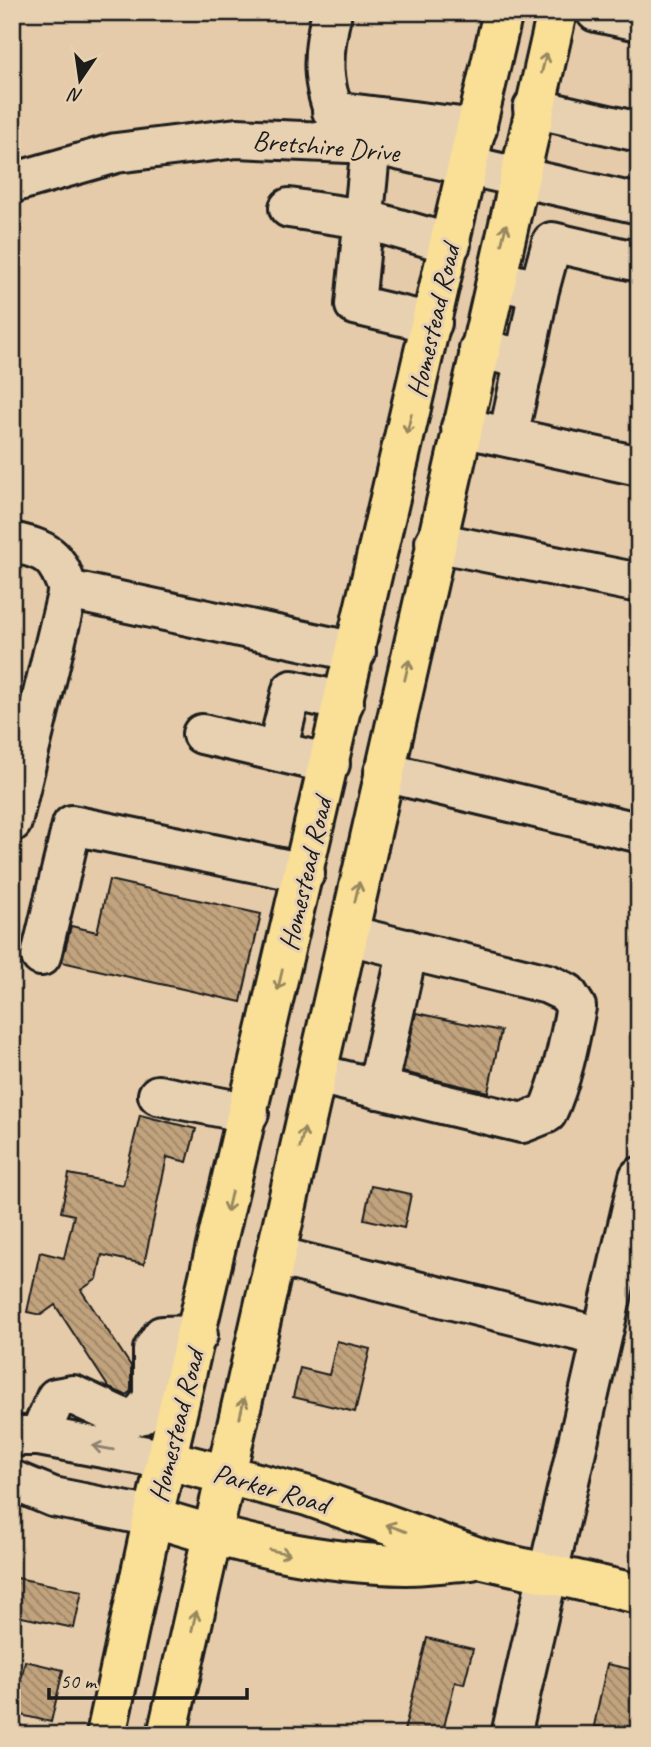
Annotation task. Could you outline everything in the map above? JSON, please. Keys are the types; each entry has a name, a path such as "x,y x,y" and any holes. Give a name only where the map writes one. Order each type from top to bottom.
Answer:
{"main road":[{"name":"Homestead Road","path":"106,1735 153,1517 198,1335 503,12"},
{"name":"Homestead Road","path":"167,1735 517,177 557,12"},
{"path":"382,541 434,546"},
{"name":"Parker Road","path":"167,1460 308,1496 483,1559 639,1594"},
{"name":"Parker Road","path":"153,1517 213,1536 284,1553 408,1565 483,1559"}],"street":[{"path":"332,12 321,59 344,119 364,219 355,305 432,323"},
{"path":"596,12 639,21"},
{"path":"533,108 639,132"},
{"path":"344,119 477,129"},
{"name":"Bretshire Drive","path":"12,183 116,153 237,138 344,119 469,167 639,204"},
{"path":"289,208 364,219 451,244"},
{"path":"508,437 539,290 552,242 639,262"},
{"path":"494,279 539,290"},
{"path":"479,349 525,359"},
{"path":"461,427 639,466"},
{"path":"12,542 43,549 53,557 68,590 14,805"},
{"path":"434,546 639,583"},
{"path":"68,590 356,652"},
{"path":"277,751 292,690 344,702"},
{"path":"202,734 330,764"},
{"path":"384,772 637,832"},
{"path":"41,957 72,825 305,873"},
{"path":"317,1074 522,1124 547,1113 556,1093 572,1029 576,1007 567,993 548,984 348,935"},
{"path":"377,1088 408,949"},
{"path":"159,1095 249,1113"},
{"path":"511,1735 639,1177"},
{"path":"276,1256 602,1337"},
{"path":"26,1436 56,1398 73,1395 125,1419 140,1415 153,1399 153,1350 162,1336 198,1335"},
{"name":"Parker Road","path":"26,1436 167,1460"},
{"name":"Parker Road","path":"12,1480 54,1497 153,1517"}],"building":[{"path":"109,880 261,914 241,1002 62,962 71,926 97,932"},
{"path":"416,1013 501,1031 488,1092 403,1072"},
{"path":"140,1115 196,1129 187,1162 167,1157 144,1264 102,1255 97,1279 81,1290 131,1366 131,1391 126,1395 109,1388 55,1305 41,1315 27,1312 40,1252 64,1258 74,1215 61,1212 69,1174 123,1185"},
{"path":"371,1186 411,1194 404,1228 364,1219"},
{"path":"337,1341 370,1349 355,1412 293,1397 300,1368 329,1375"},
{"path":"12,1577 82,1591 74,1628 12,1615"},
{"path":"427,1638 473,1649 464,1684 455,1682 442,1735 403,1735"},
{"path":"25,1661 63,1670 51,1722 12,1713 12,1673 22,1676"},
{"path":"607,1664 639,1671 639,1704 632,1734 594,1726"}]}
